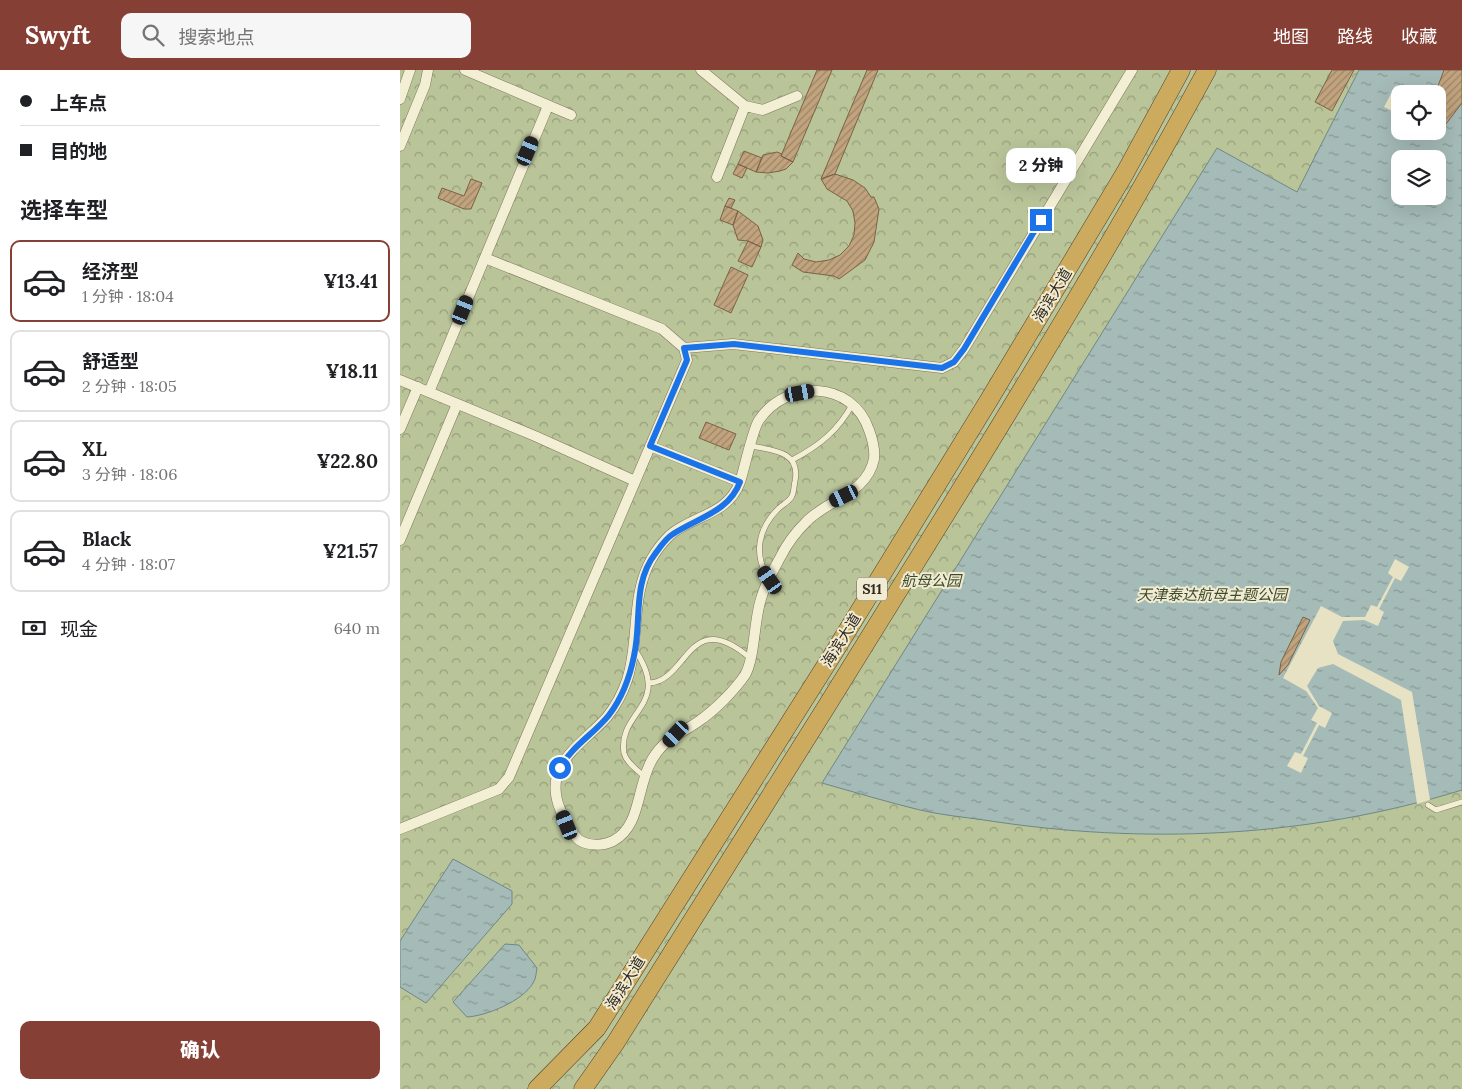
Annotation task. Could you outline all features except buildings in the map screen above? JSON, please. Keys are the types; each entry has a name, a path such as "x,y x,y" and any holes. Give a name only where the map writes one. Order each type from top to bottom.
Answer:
{"highway":[{"name":"海滨大道","path":"536,1089 597,1028 838,645 984,408 1125,173 1181,70"},
{"name":"海滨大道","path":"583,1089 616,1042 842,683 1009,412 1145,184 1207,70"}],"street":[{"path":"400,99 410,70"},
{"path":"400,146 425,85 428,70"},
{"path":"465,70 571,115"},
{"path":"701,70 745,106 763,110 797,96"},
{"path":"684,348 734,344 942,368 948,367 964,349 1132,70"},
{"path":"429,392 548,106"},
{"path":"717,177 745,106"},
{"path":"400,829 499,789 509,777 687,360 684,348 662,329 485,258"},
{"path":"400,380 635,482"},
{"path":"400,429 418,387"},
{"path":"817,390 837,393 853,403 866,422 872,437 874,456 870,470 854,492 835,501 807,521 784,551 761,598 747,672 733,690 699,721 676,734 654,757 644,776 633,824 612,842 590,845 579,839 567,825 555,796 555,777 566,758 609,715 626,684 635,650 642,578 653,556 670,535 716,512 731,499 740,482 751,446 758,421 777,402 800,393 817,390"},
{"path":"400,540 457,404"},
{"path":"650,446 740,482"}],"lane":[{"path":"792,460 828,437 848,413 853,403"},
{"path":"751,446 779,451 789,455 797,475 792,496 768,520 758,548 761,568 770,580"},
{"path":"649,682 659,682 664,679 671,674 693,646 705,642 718,640 750,658"},
{"path":"635,650 643,662 649,682 648,696 631,724 625,740 624,753 628,761 644,776"},
{"path":"1428,805 1436,810 1462,802"}],"green space":[{"name":"航母公园","path":"400,70 1462,70 1462,1089 400,1089"}],"water":[{"name":"天津泰达航母主题公园","path":"1359,70 1462,70 1462,790 1404,806 1285,827 1165,834 1104,833 1044,828 944,815 822,783 1217,148 1297,192"},
{"path":"453,859 512,891 512,904 426,1003 400,987 400,941"},
{"path":"505,944 519,945 537,968 534,981 528,990 513,1001 494,1011 467,1017 453,1002"}],"pier":[{"path":"1391,94 1391,110 1384,107"},
{"path":"1395,559 1409,567 1401,581 1395,578 1379,609 1384,612 1378,626 1364,620 1343,621 1333,641 1338,654 1412,692 1430,800 1417,804 1401,700 1333,664 1318,668 1307,686 1319,706 1332,713 1325,728 1319,725 1303,756 1308,758 1301,773 1287,766 1295,752 1301,754 1317,723 1311,720 1318,708 1306,691 1283,678 1321,606 1342,617 1365,617 1371,605 1377,607 1393,577 1388,573"}],"route":[{"path":"560,768 566,758 609,715 626,684 634,654 642,578 653,556 670,535 716,512 731,499 737,491 740,482 650,446 687,360 684,348 734,344 942,368 948,367 964,349 1041,220"}]}
